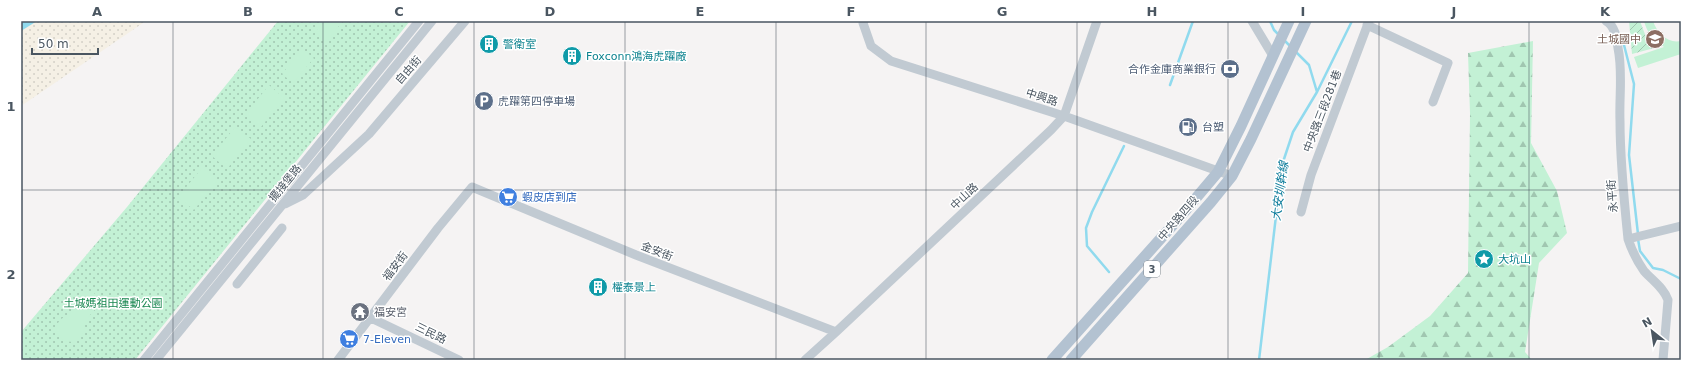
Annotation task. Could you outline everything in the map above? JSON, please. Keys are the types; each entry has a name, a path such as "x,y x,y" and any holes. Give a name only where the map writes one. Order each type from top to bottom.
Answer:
{"main road":[{"name":"3","path":"1273,56 1289,21"},
{"name":"中央路四段","path":"1071,360 1211,202 1232,176 1251,139 1306,21"},
{"name":"中央路四段","path":"1052,360 1180,217 1218,172 1273,56"}],"street":[{"name":"擺接堡路","path":"144,360 419,21"},
{"name":"擺接堡路","path":"156,360 432,21"},
{"name":"自由街","path":"282,206 303,195 369,134 465,21"},
{"name":"中興路","path":"864,21 863,23 871,46 892,61 1064,116 1232,176"},
{"name":"中山路","path":"805,360 1051,130 1064,116 1097,21"},
{"path":"1252,21 1273,56"},
{"name":"永平街","path":"1606,21 1610,23 1614,31 1621,70 1620,120 1628,239 1633,254 1644,270 1666,293 1668,300 1663,360"},
{"path":"1368,23 1448,63 1434,102"},
{"name":"中央路三段281巷","path":"1301,212 1310,175 1368,23"},
{"name":"金安街","path":"472,187 636,256 836,332"},
{"name":"福安街","path":"338,360 438,228 472,187"},
{"path":"1628,239 1681,226"},
{"path":"236,284 282,228"},
{"name":"三民路","path":"371,318 459,360"}],"green space":[{"name":"土城媽祖田運動公園","path":"278,21 410,21 135,360 21,360 21,332 127,207"},
{"path":"324,21 343,21 326,42 315,32"},
{"path":"1629,21 1640,21 1646,37 1658,47 1632,54"},
{"path":"1644,21 1653,21 1657,30 1667,39 1672,41 1681,41 1681,54 1638,68 1634,57 1664,47 1651,36"},
{"path":"1533,41 1531,143 1557,191 1567,233 1539,263 1525,352 1532,360 1365,360 1388,347 1430,316 1468,273 1470,114 1468,53"},
{"path":"302,49 314,58 293,83 282,74"},
{"path":"269,85 284,98 261,127 245,115"},
{"path":"235,127 251,139 227,169 212,156"},
{"path":"202,168 217,181 194,210 178,197"},
{"path":"90,291 98,297 99,300 96,308 87,320 82,333 75,341 71,342 62,339 57,332 58,323 61,319 74,310 83,293"}],"sand":[{"path":"21,21 146,21 21,106"}],"water":[{"path":"21,21 37,21 21,31"}],"waterway":[{"path":"1170,85 1193,21"},
{"name":"大安圳幹線","path":"1270,21 1274,30 1279,35"},
{"path":"1317,92 1352,21"},
{"name":"大安圳幹線","path":"1283,39 1291,47"},
{"path":"1624,45 1634,84 1629,155 1638,234"},
{"name":"大安圳幹線","path":"1259,360 1282,165 1293,132 1317,92 1309,65 1295,51"},
{"path":"1109,272 1087,246 1086,228 1092,212 1124,146"},
{"path":"1638,239 1640,251 1653,268 1663,270 1681,279"}],"place":[{"name":"土城國中","path":"1655,39"},
{"name":"警衛室","path":"489,44"},
{"name":"Foxconn鴻海虎躍廠","path":"572,56"},
{"name":"合作金庫商業銀行","path":"1230,69"},
{"name":"虎躍第四停車場","path":"484,101"},
{"name":"台塑","path":"1188,127"},
{"name":"蝦皮店到店","path":"508,197"},
{"name":"大坑山","path":"1484,259"},
{"name":"權泰景上","path":"598,287"},
{"name":"福安宮","path":"360,312"},
{"name":"7-Eleven","path":"349,339"}]}
